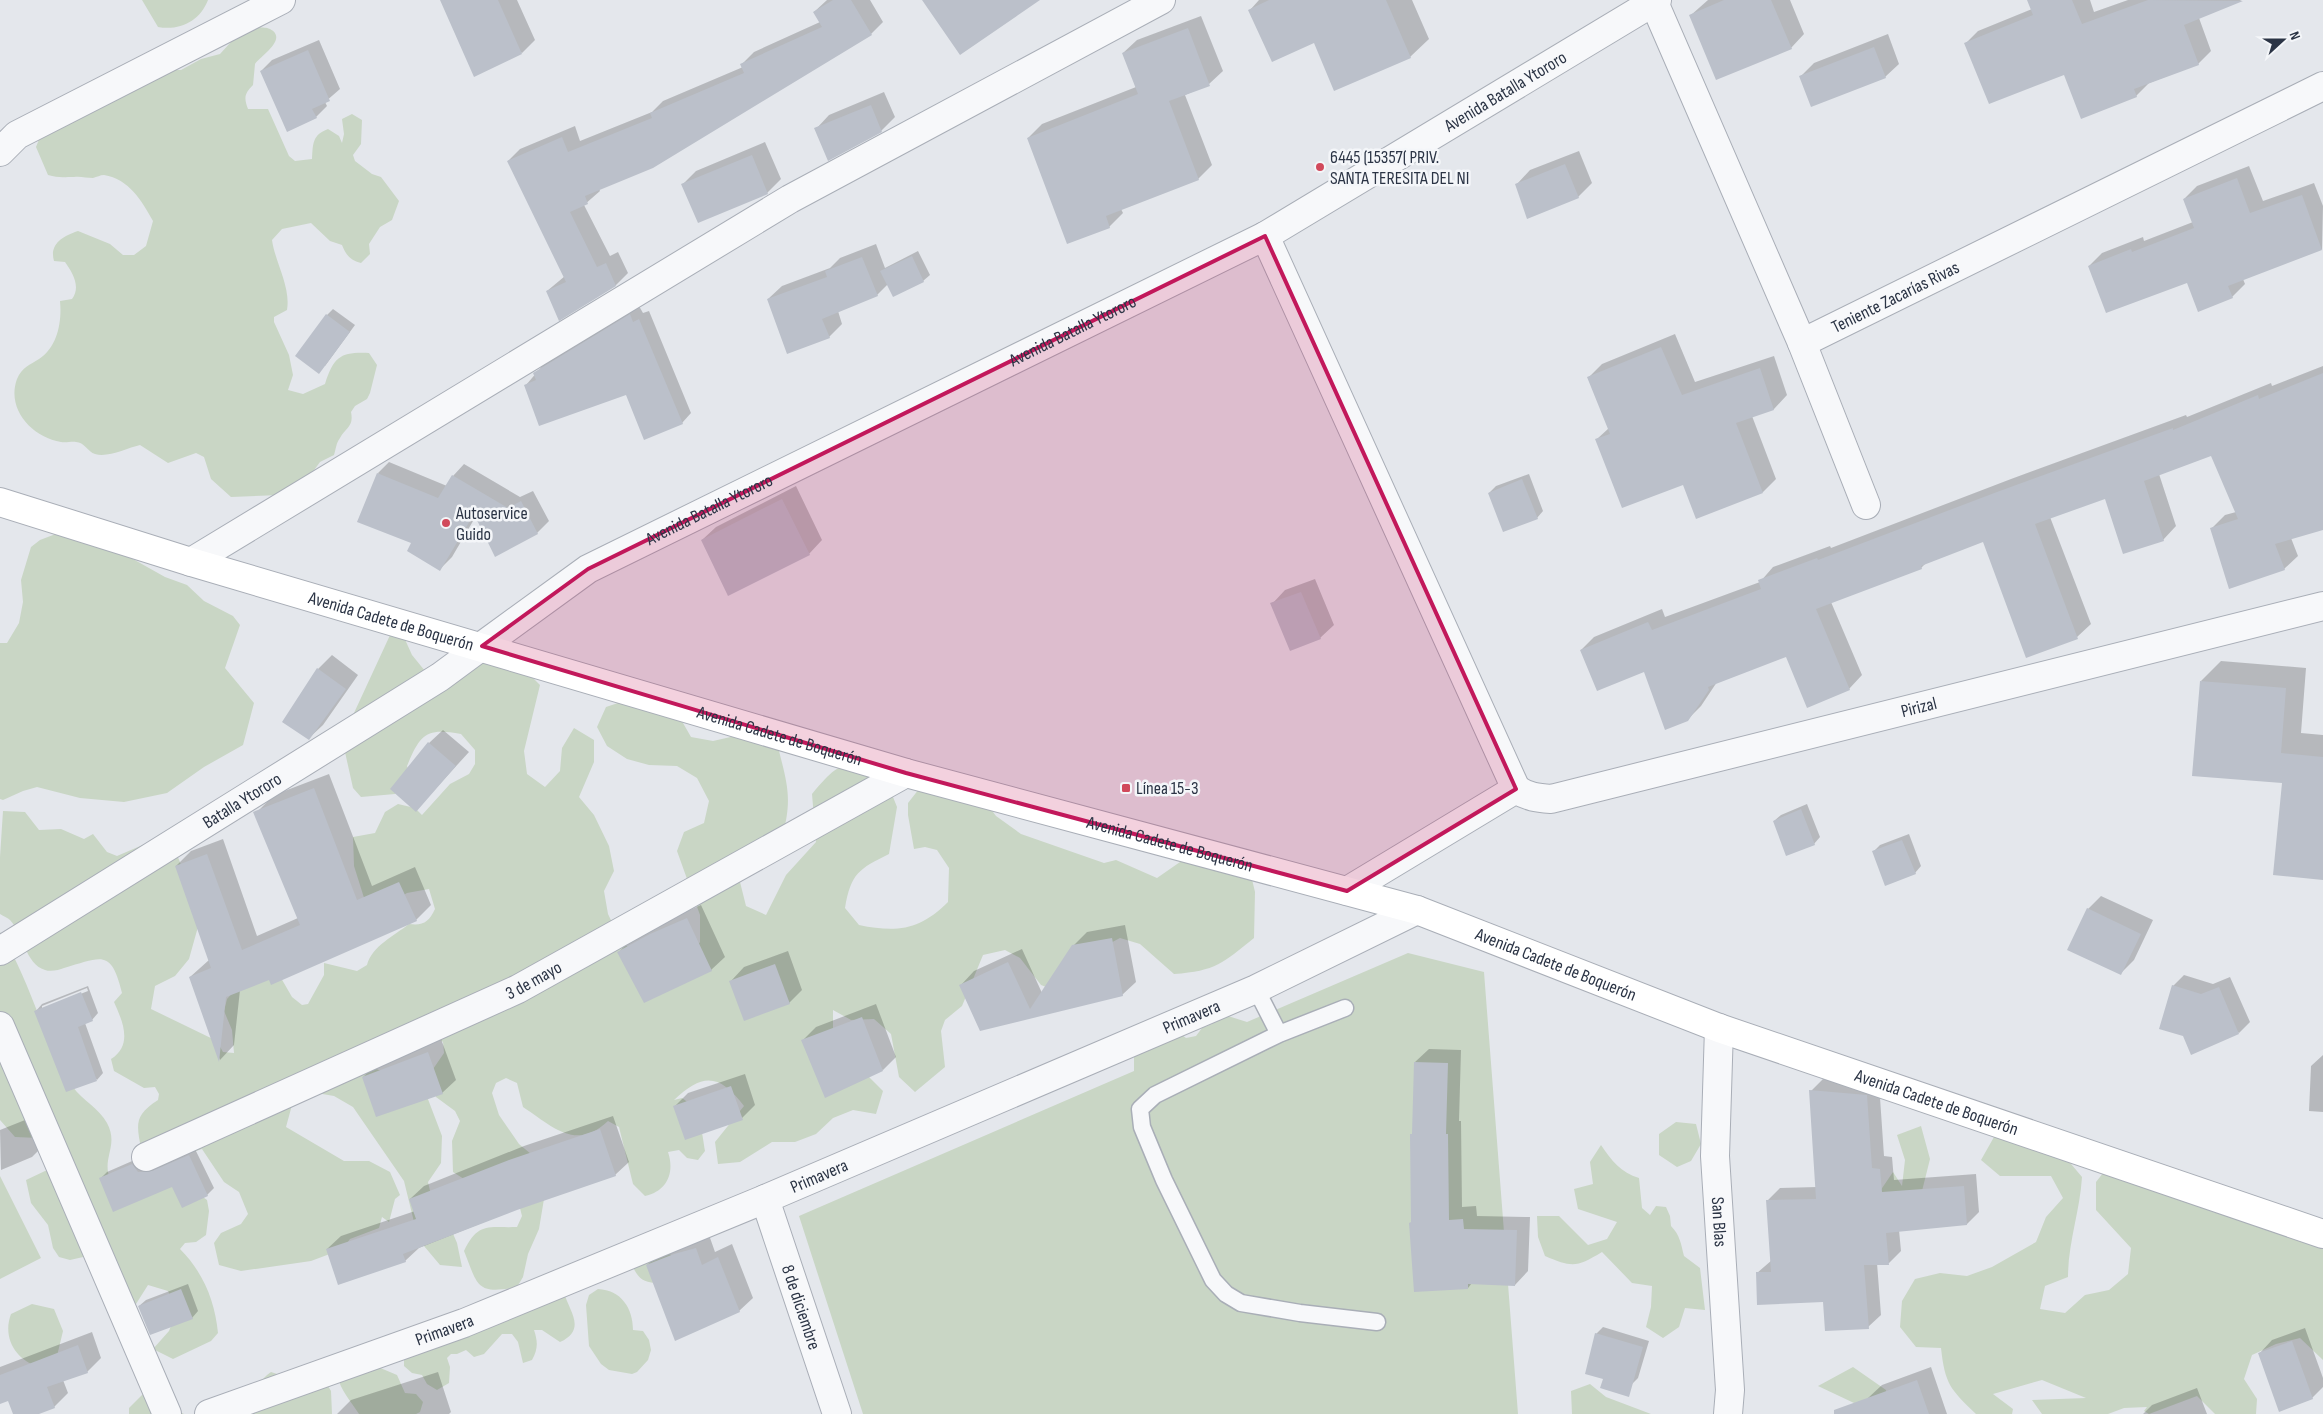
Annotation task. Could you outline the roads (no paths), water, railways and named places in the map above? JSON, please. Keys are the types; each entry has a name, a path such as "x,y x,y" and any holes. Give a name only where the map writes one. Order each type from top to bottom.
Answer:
{"main road":[{"name":"Avenida Cadete de Boquerón","path":"0,502 191,562 906,772 1416,910 1719,1028 2323,1234"}],"street":[{"path":"0,152 17,135 281,0"},
{"path":"191,562 790,199 1161,0"},
{"path":"1655,1 1802,343 1866,505"},
{"name":"Avenida Batalla Ytororo","path":"482,646 588,569 1265,236 1655,1"},
{"name":"Teniente Zacarías Rivas","path":"1802,343 2323,86"},
{"path":"1265,236 1516,789 1347,891"},
{"name":"Pirizal","path":"1516,789 1525,795 1551,799 2323,606"},
{"name":"Batalla Ytororo","path":"0,951 440,677 482,646"},
{"name":"3 de mayo","path":"146,1157 518,989 906,772"},
{"name":"Primavera","path":"209,1414 464,1323 765,1199 1256,989 1416,910"},
{"path":"0,1026 167,1414"},
{"name":"San Blas","path":"1719,1028 1716,1156 1730,1390 1728,1414"},
{"name":"8 de diciembre","path":"765,1199 837,1414"}],"lane":[{"path":"1256,989 1279,1034"},
{"path":"1345,1008 1279,1034 1155,1095 1140,1109 1142,1127 1164,1180 1213,1280 1226,1294 1241,1303 1378,1322"}],"place":[{"name":"6445 (15357( PRIV. SANTA TERESITA DEL NI","path":"1320,167"},
{"name":"Autoservice Guido","path":"446,523"},
{"name":"Línea 15-3","path":"1126,788"}]}
